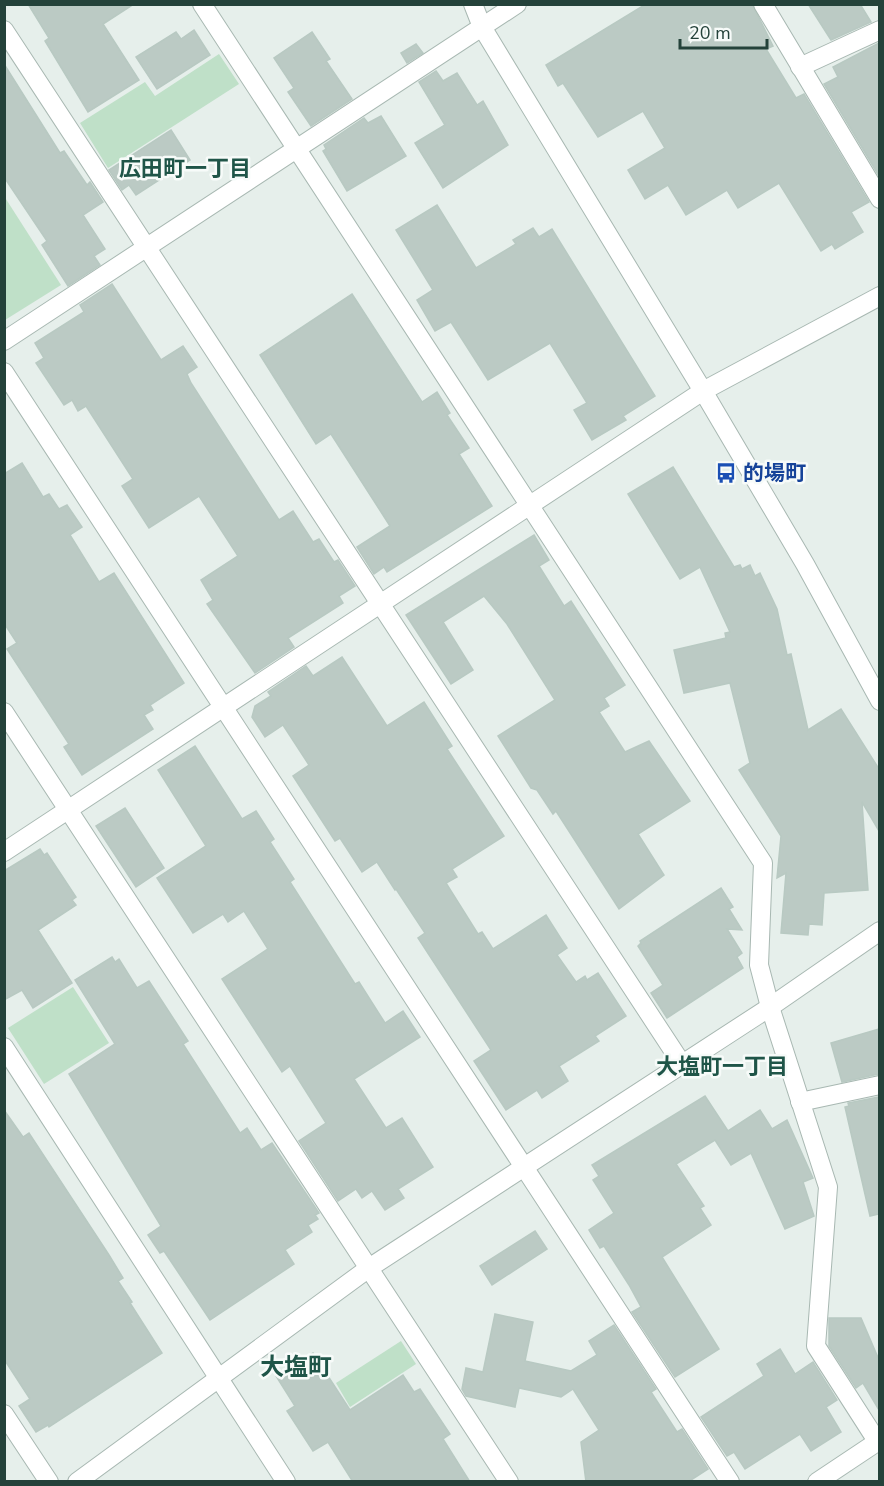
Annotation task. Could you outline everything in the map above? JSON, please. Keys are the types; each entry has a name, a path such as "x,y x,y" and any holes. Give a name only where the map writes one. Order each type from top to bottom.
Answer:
{"street":[{"path":"202,4 763,863 759,965 770,1007 828,1187 816,1346 878,1441 817,1482"},
{"path":"473,4 482,27 805,564 879,701"},
{"path":"4,341 517,4"},
{"path":"763,4 879,199"},
{"path":"4,30 682,1064"},
{"path":"800,67 879,30"},
{"path":"4,852 703,391 879,296"},
{"path":"4,372 730,1482"},
{"path":"4,712 509,1482"},
{"path":"77,1482 369,1268 770,1007 879,931"},
{"path":"4,1047 286,1482"},
{"path":"800,1102 879,1085"},
{"path":"4,1414 49,1482"}],"green space":[{"path":"219,54 239,84 108,168 80,123 145,82 155,96"},
{"path":"4,196 61,285 5,320 4,320"},
{"path":"73,987 109,1043 44,1084 8,1028"},
{"path":"401,1341 416,1364 350,1407 336,1383"}],"building":[{"path":"28,4 134,4 103,24 139,80 88,112 45,41 49,38"},
{"path":"646,4 752,4 773,46 766,49 796,98 804,94 869,202 851,212 863,232 835,249 832,244 821,251 779,183 738,208 727,190 686,215 668,185 645,199 628,170 665,148 643,111 598,137 563,83 558,86 546,65"},
{"path":"808,4 860,4 871,22 831,40"},
{"path":"194,30 210,55 157,89 136,57 176,32 181,39"},
{"path":"312,32 330,59 326,61 352,99 311,126 288,92 294,88 274,58"},
{"path":"879,43 879,176 824,84 838,77 833,67"},
{"path":"416,44 423,53 407,63 401,53"},
{"path":"4,64 60,153 64,151 87,185 90,182 103,202 83,215 105,249 94,256 100,265 68,286 42,245 47,241 4,177"},
{"path":"436,71 443,81 457,73 477,105 483,101 508,145 443,188 415,143 445,125 419,82"},
{"path":"381,116 406,156 347,191 323,151 326,149 324,145 364,118 368,123"},
{"path":"171,130 190,160 136,195 129,185 122,190 109,170"},
{"path":"437,205 476,268 516,244 513,240 533,228 539,237 552,229 655,396 623,416 626,420 592,440 574,410 587,403 550,343 488,380 451,322 435,331 417,300 433,290 396,230"},
{"path":"112,284 161,360 183,346 197,367 187,374 191,383 279,520 293,511 313,542 319,539 334,562 338,560 355,586 339,596 343,603 288,638 294,647 255,673 207,604 213,600 201,580 238,556 199,496 149,528 122,486 133,479 86,406 78,411 72,400 64,405 36,363 44,358 35,343 84,312 80,305"},
{"path":"352,294 422,402 437,392 450,413 447,415 469,448 459,454 492,506 387,572 384,567 374,574 357,547 390,526 331,434 316,444 260,355"},
{"path":"22,463 43,497 49,494 59,509 67,505 82,527 70,535 99,582 114,573 184,683 150,705 153,710 144,715 153,729 82,775 64,747 69,744 7,649 17,643 4,623 4,474"},
{"path":"673,467 734,567 740,565 742,569 750,565 755,576 760,573 777,609 787,655 791,654 808,730 841,709 879,769 879,831 862,802 868,890 824,893 822,925 809,924 808,935 781,933 786,873 777,878 781,836 739,770 750,763 730,683 684,693 674,650 726,638 725,633 730,632 700,567 680,579 628,494"},
{"path":"534,535 549,560 539,566 564,606 571,601 625,685 604,698 609,706 599,712 625,752 649,741 690,801 638,834 664,875 619,909 556,811 553,814 537,790 531,788 498,736 555,700 507,624 484,596 443,622 473,670 451,684 406,615"},
{"path":"342,657 387,726 424,702 452,746 447,749 504,836 452,869 457,877 446,883 478,934 482,932 493,949 546,915 567,948 557,955 576,982 585,976 587,980 598,973 626,1016 595,1036 599,1041 559,1066 568,1081 542,1098 537,1090 506,1110 474,1061 491,1050 418,938 425,933 377,862 362,872 340,838 335,841 293,776 309,765 283,725 265,737 252,717 255,706 271,696 268,692 306,666 313,676"},
{"path":"195,746 242,819 256,811 274,839 270,842 294,879 290,882 355,984 359,982 385,1023 403,1011 420,1037 354,1079 386,1128 402,1118 433,1167 398,1189 404,1198 385,1210 372,1191 362,1198 356,1189 338,1201 299,1141 326,1123 290,1066 282,1072 222,979 268,949 244,911 228,922 223,914 193,933 157,878 206,846 158,770"},
{"path":"125,808 164,868 136,887 96,826"},
{"path":"40,849 44,855 47,853 76,897 72,900 76,905 38,930 72,983 33,1008 22,990 4,1000 4,871"},
{"path":"721,888 733,907 729,909 742,930 727,929 742,953 737,957 743,968 667,1018 651,993 663,985 638,946 640,941"},
{"path":"112,957 115,962 119,959 137,988 149,981 188,1041 183,1044 240,1133 247,1128 261,1150 272,1143 319,1213 315,1215 318,1219 308,1225 312,1232 285,1250 294,1264 210,1320 164,1251 160,1253 148,1235 161,1226 69,1074 115,1044 75,980"},
{"path":"879,1029 879,1074 842,1082 831,1043"},
{"path":"705,1096 728,1131 760,1110 772,1129 787,1120 813,1178 803,1182 814,1216 785,1229 751,1153 731,1165 715,1140 676,1164 704,1206 700,1208 711,1225 662,1257 719,1349 675,1377 632,1312 641,1307 629,1285 604,1246 600,1248 589,1230 614,1213 593,1180 599,1176 592,1165"},
{"path":"879,1097 879,1214 870,1216 845,1107 849,1106 848,1103"},
{"path":"4,1110 23,1137 29,1133 109,1255 123,1278 118,1281 162,1353 49,1427 48,1425 36,1432 19,1406 30,1399 4,1359"},
{"path":"535,1231 547,1249 492,1285 480,1266"},
{"path":"495,1314 533,1322 525,1361 571,1371 597,1355 589,1341 614,1325 656,1389 651,1392 677,1432 682,1429 708,1469 688,1482 586,1482 581,1442 599,1430 573,1389 561,1397 519,1388 515,1407 466,1396 462,1389 466,1368 483,1372"},
{"path":"829,1318 861,1318 879,1360 879,1410 863,1383 856,1388 829,1346"},
{"path":"780,1349 795,1374 813,1362 837,1400 826,1407 841,1432 811,1451 800,1434 745,1469 734,1452 727,1456 701,1417 764,1376 757,1364"},
{"path":"313,1353 350,1410 403,1375 414,1392 420,1389 450,1434 443,1439 470,1482 353,1482 328,1442 313,1451 287,1411 295,1406 276,1376"}],"place":[{"name":"的場町","path":"726,473"}],"district":[{"name":"広田町一丁目","path":"185,169"},
{"name":"大塩町一丁目","path":"722,1067"},
{"name":"大塩町","path":"296,1367"}]}
